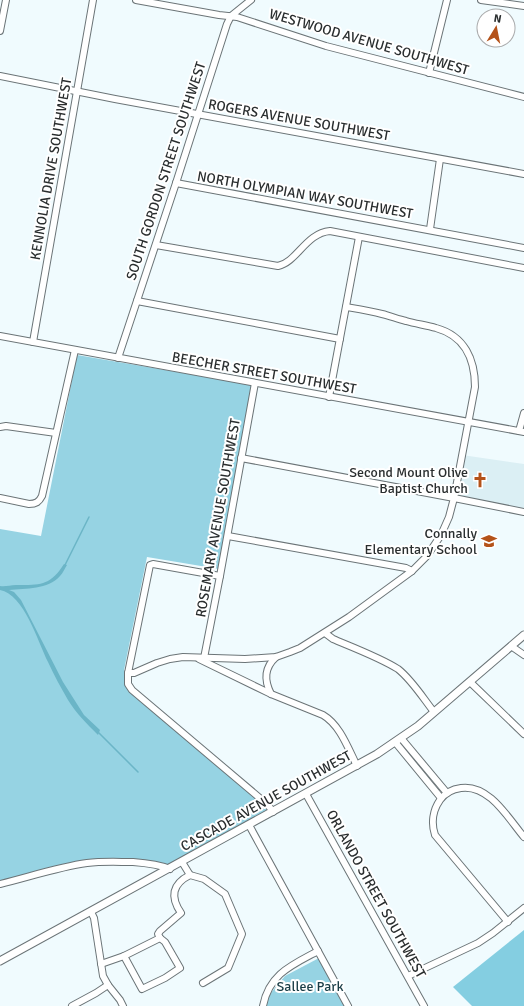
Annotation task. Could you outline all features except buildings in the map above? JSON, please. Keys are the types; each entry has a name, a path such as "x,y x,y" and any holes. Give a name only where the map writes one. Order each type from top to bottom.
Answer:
{"main road":[{"name":"CASCADE AVENUE SOUTHWEST","path":"0,961 357,766 398,740 434,712 524,635"}],"street":[{"path":"0,31 6,0"},
{"name":"KENNOLIA DRIVE SOUTHWEST","path":"33,342 93,0"},
{"name":"WESTWOOD AVENUE SOUTHWEST","path":"136,0 231,16 326,46 524,97"},
{"name":"SOUTH GORDON STREET SOUTHWEST","path":"118,358 156,245 226,24 231,16 251,0"},
{"path":"429,73 447,0"},
{"path":"481,0 524,6"},
{"name":"ROGERS AVENUE SOUTHWEST","path":"0,76 524,174"},
{"path":"430,229 440,158"},
{"name":"NORTH OLYMPIAN WAY SOUTHWEST","path":"176,183 430,229 524,248"},
{"path":"156,245 278,266 285,264 316,235 330,231 524,268"},
{"path":"329,396 359,237"},
{"path":"137,302 340,339"},
{"path":"128,673 134,673 170,659 245,659 276,657 300,648 349,618 412,571 426,556 441,535 449,517 454,498 475,387 475,373 469,355 458,340 448,333 436,328 383,314 346,307"},
{"name":"BEECHER STREET SOUTHWEST","path":"0,336 522,431"},
{"path":"0,498 29,504 39,502 42,496 75,350"},
{"name":"ROSEMARY AVENUE SOUTHWEST","path":"204,658 228,536 255,383"},
{"path":"522,431 524,413"},
{"path":"0,427 6,426 56,433"},
{"path":"241,458 524,512"},
{"path":"228,536 406,568 412,571"},
{"path":"220,576 153,564 150,565 128,673 128,684 132,690 262,800 273,812"},
{"path":"325,633 333,639 397,669 415,687 434,712"},
{"path":"511,646 524,655"},
{"path":"271,694 266,684 266,674 268,665 276,657"},
{"path":"196,658 271,694 330,719 336,726 357,766"},
{"path":"470,682 524,734"},
{"path":"398,740 447,793"},
{"path":"398,740 441,798"},
{"path":"508,922 435,835 432,828 432,820 435,808 441,798 457,788 467,787 477,789 486,794 524,837"},
{"name":"ORLANDO STREET SOUTHWEST","path":"306,794 424,1006"},
{"path":"249,825 348,1006"},
{"path":"0,884 53,870 99,862 152,864 161,865 170,869"},
{"path":"182,862 190,875 204,880 225,894 242,934 228,968 203,983"},
{"path":"124,956 142,989 165,978 180,968 165,942 158,934 181,913 175,901 174,893 178,884 190,875"},
{"path":"408,976 478,943 508,922 524,908"},
{"path":"91,912 94,918 103,976 123,1006"},
{"path":"101,964 124,956 160,938"},
{"path":"263,1006 267,991 275,978 318,951"},
{"path":"72,1006 108,985"}],"shaded area":[{"path":"462,455 524,464 524,511 452,496"},
{"path":"64,564 67,565 61,575 49,584 36,588 9,590 14,592 21,600 63,682 84,715 100,730 98,735 78,714 68,700 23,609 9,593 0,590 0,586 44,583 54,577"},
{"path":"524,930 524,1006 472,1006 453,987"}],"green space":[{"path":"77,355 253,385 219,569 147,557 124,670 133,691 276,811 169,872 151,865 101,861 0,885 0,529 41,536"},
{"name":"Sallee Park","path":"319,958 346,1006 266,1006 268,996 285,976"}],"waterway":[{"path":"65,565 89,517"},
{"path":"98,732 138,772"}],"place":[{"name":"Second Mount Olive Baptist Church","path":"480,480"},
{"name":"Connally Elementary School","path":"489,541"}]}
